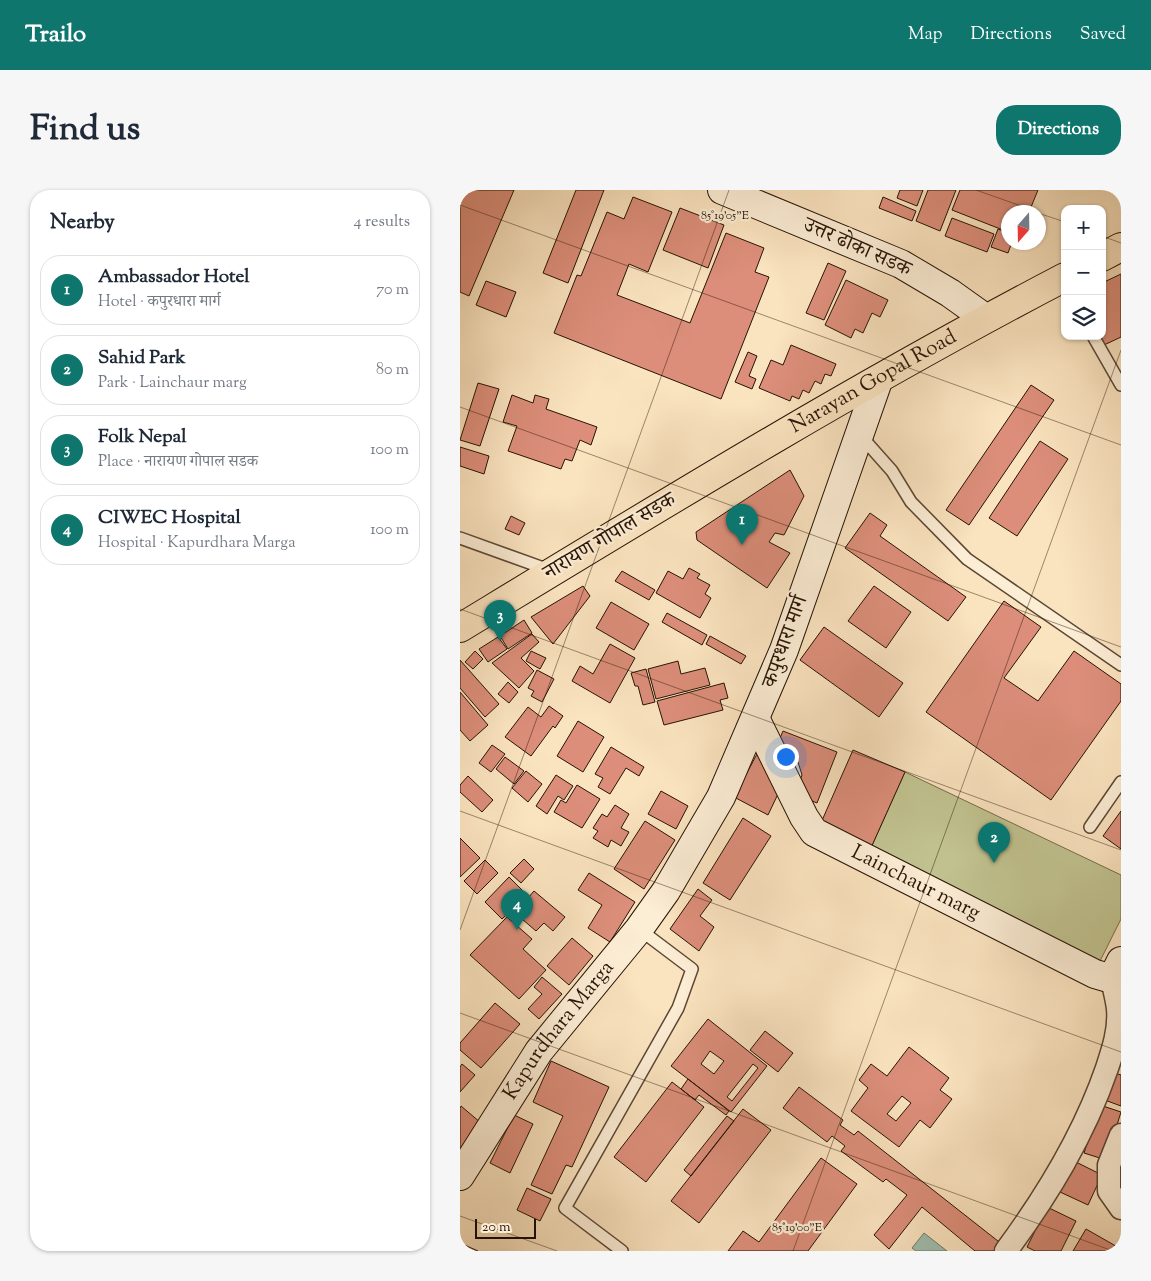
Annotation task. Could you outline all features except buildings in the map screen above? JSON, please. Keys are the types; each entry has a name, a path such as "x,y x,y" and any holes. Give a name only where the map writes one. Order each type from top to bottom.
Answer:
{"main road":[{"path":"1106,255 1121,247"},
{"path":"986,318 1061,281"},
{"name":"Narayan Gopal Road","path":"761,446 986,318"},
{"name":"नारायण गोपाल सडक","path":"460,628 761,446"}],"street":[{"name":"उत्तर ढोका सडक","path":"722,190 901,264 950,293 986,318"},
{"name":"कपुरधारा मार्ग","path":"666,891 721,797 756,720 784,650 878,381"},
{"name":"Lainchaur marg","path":"756,720 804,816 814,832 1095,974 1116,970"},
{"name":"Kapurdhara Marga","path":"460,1176 538,1051 638,929 666,891"},
{"path":"1006,1251 1041,1204 1076,1142 1099,1091 1117,1030 1116,970"},
{"path":"1121,1135 1109,1165 1109,1191 1121,1208"}],"lane":[{"path":"1095,340 1121,385"},
{"path":"861,429 868,444 892,471 911,502 967,559 1121,665"},
{"path":"460,538 553,572"},
{"path":"1090,827 1121,782"},
{"path":"622,1251 565,1208 678,1008 692,969 638,929"}],"green space":[{"path":"905,772 1121,875 1121,919 1099,963 870,850"}],"shaded area":[{"path":"924,1233 947,1251 916,1251 912,1248"}],"place":[{"name":"Ambassador Hotel","path":"742,545"},
{"name":"Folk Nepal","path":"500,641"},
{"name":"Sahid Park","path":"994,863"},
{"name":"CIWEC Hospital","path":"517,930"}]}
